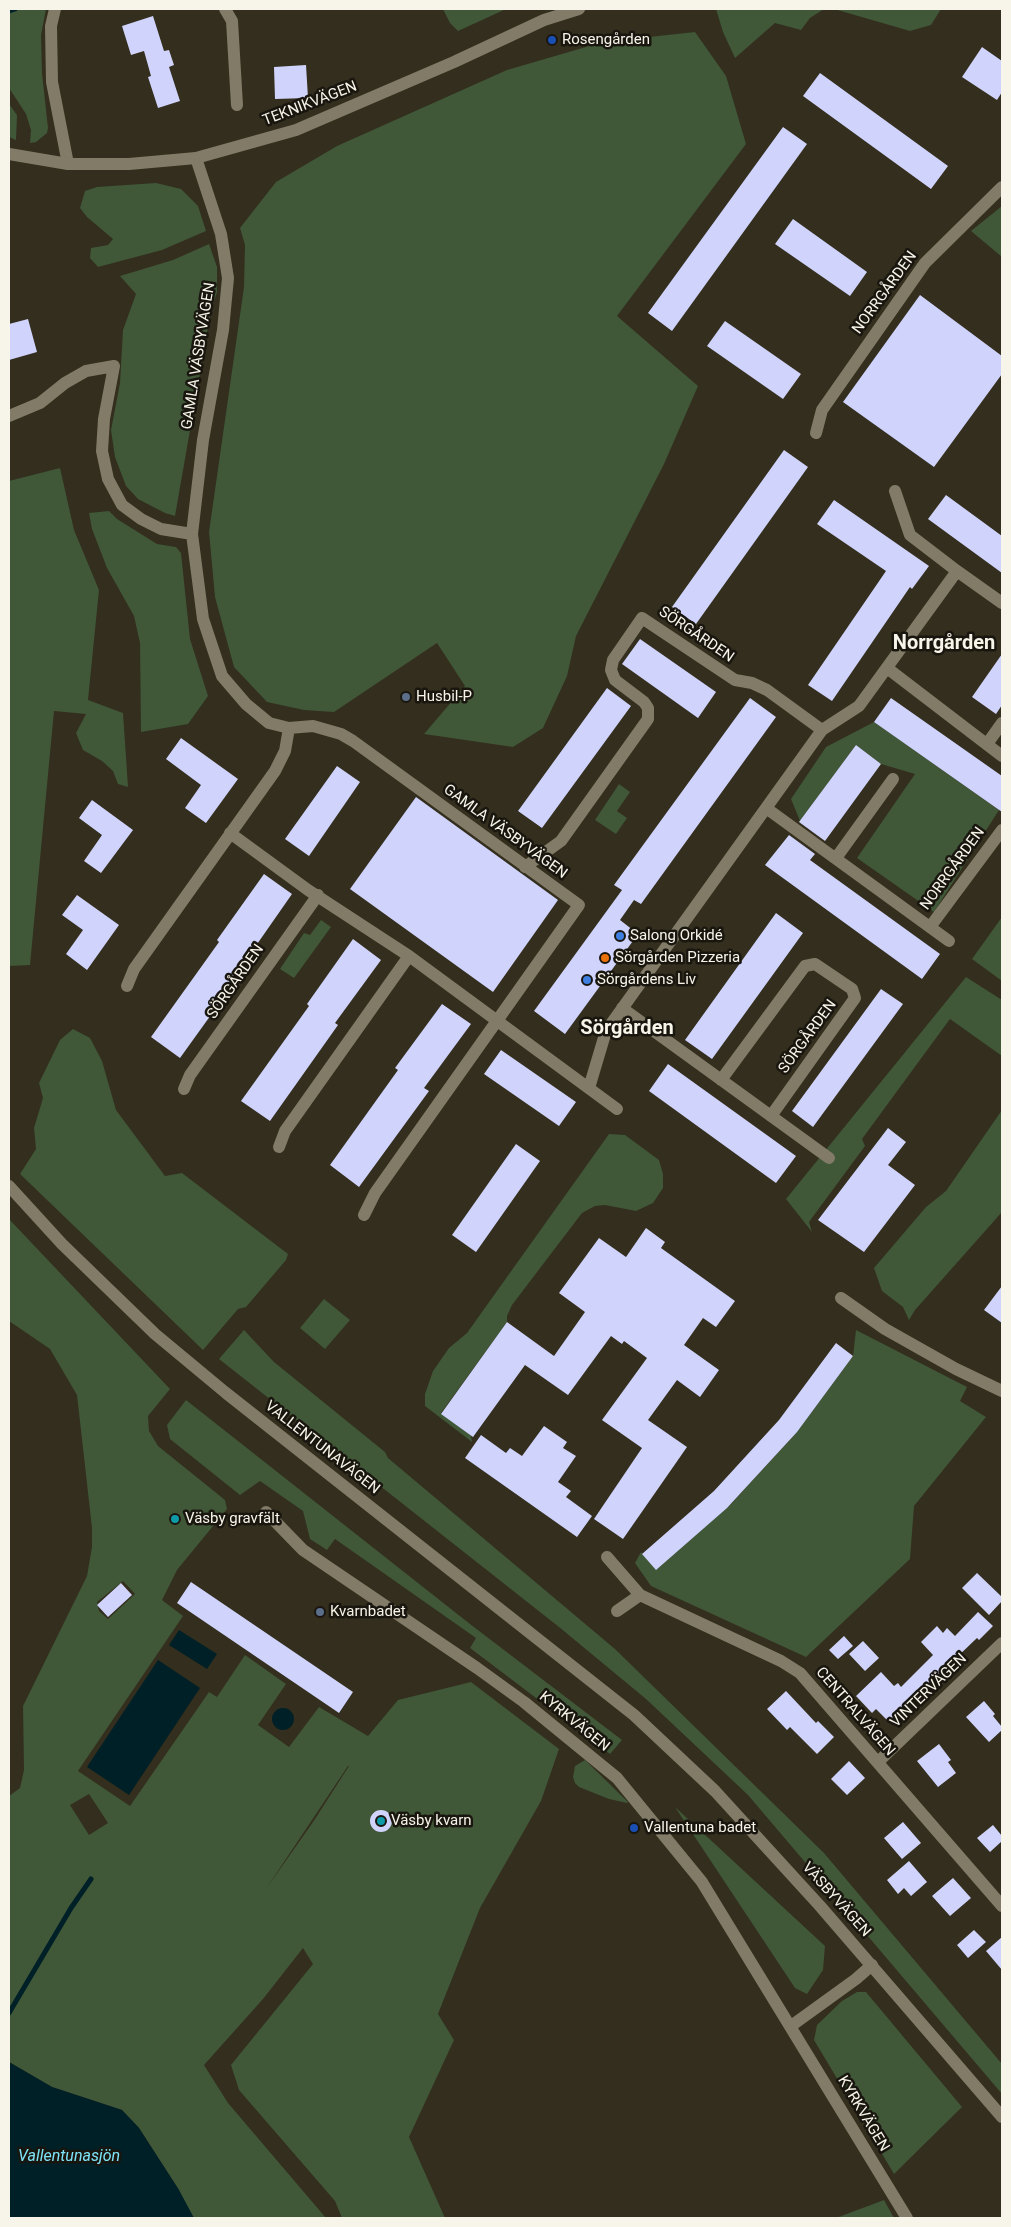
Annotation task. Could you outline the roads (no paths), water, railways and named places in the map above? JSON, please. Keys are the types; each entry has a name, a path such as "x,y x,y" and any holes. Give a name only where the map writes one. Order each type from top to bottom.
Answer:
{"street":[{"path":"55,9 51,26 52,82 68,164"},
{"path":"225,9 232,22 237,105"},
{"name":"TEKNIKVÄGEN","path":"9,154 68,164 129,164 196,158 296,130 454,62 544,20 579,9"},
{"name":"GAMLA VÄSBYVÄGEN","path":"196,158 221,234 228,278 223,330 202,440 192,534 203,619 222,676 246,704 269,722 289,728 314,726 340,734 579,905 498,1021"},
{"name":"NORRGÅRDEN","path":"816,433 822,410 925,263 1002,187"},
{"path":"9,416 40,403 65,383 86,371 114,366 103,427 102,451 108,479 122,505 141,519 161,529 192,534"},
{"path":"894,491 910,535 1002,603"},
{"path":"589,1088 606,1031 622,1008 822,730 859,706 957,571"},
{"name":"SÖRGÅRDEN","path":"525,867 561,840 648,719 648,708 644,702 615,680 611,670 613,660 642,618 735,680 752,683 767,690 822,730"},
{"path":"887,668 1002,756"},
{"path":"987,744 1002,722"},
{"path":"127,986 134,968 275,770 285,751 289,728"},
{"path":"836,858 893,779"},
{"path":"766,808 949,941"},
{"name":"NORRGÅRDEN","path":"930,927 1002,830"},
{"path":"230,833 409,956 617,1109"},
{"name":"SÖRGÅRDEN","path":"184,1089 190,1074 318,895"},
{"path":"280,1147 285,1131 409,956"},
{"name":"SÖRGÅRDEN","path":"721,1080 805,966 816,964 852,989 855,998 771,1116"},
{"path":"622,1008 829,1158"},
{"path":"364,1215 376,1193 498,1021"},
{"name":"VALLENTUNAVÄGEN","path":"9,1186 62,1244 156,1334 226,1393 634,1714"},
{"path":"842,1298 892,1333 956,1369 1002,1390"},
{"name":"KYRKVÄGEN","path":"266,1512 304,1550 524,1702 617,1778 702,1882 907,2218"},
{"name":"CENTRALVÄGEN","path":"607,1557 640,1595 788,1665 800,1673 1002,1906"},
{"path":"617,1611 640,1595"},
{"name":"VINTERVÄGEN","path":"878,1762 1002,1643"},
{"name":"VÄSBYVÄGEN","path":"634,1714 715,1791 872,1965 1002,2117"},
{"path":"791,2026 856,1979 872,1965"}],"water":[{"path":"179,1630 217,1654 207,1669 169,1645"},
{"path":"158,1660 200,1688 129,1795 87,1767"},
{"path":"283,1708 291,1711 294,1719 291,1727 283,1730 275,1727 272,1719 275,1711"},
{"name":"Vallentunasjön","path":"9,2062 52,2087 122,2110 139,2128 179,2190 194,2218 9,2218"}],"waterway":[{"path":"9,11 15,9"},
{"path":"9,2013 71,1908 91,1879"}],"place":[{"name":"Rosengården","path":"552,40"},
{"name":"Husbil-P","path":"406,697"},
{"name":"Salong Orkidé","path":"620,936"},
{"name":"Sörgården Pizzeria","path":"605,958"},
{"name":"Sörgårdens Liv","path":"587,980"},
{"name":"Väsby gravfält","path":"175,1519"},
{"name":"Kvarnbadet","path":"320,1612"},
{"name":"Väsby kvarn","path":"381,1821"},
{"name":"Vallentuna badet","path":"634,1828"}],"district":[{"name":"Norrgården","path":"944,644"},
{"name":"Sörgården","path":"627,1029"}]}
